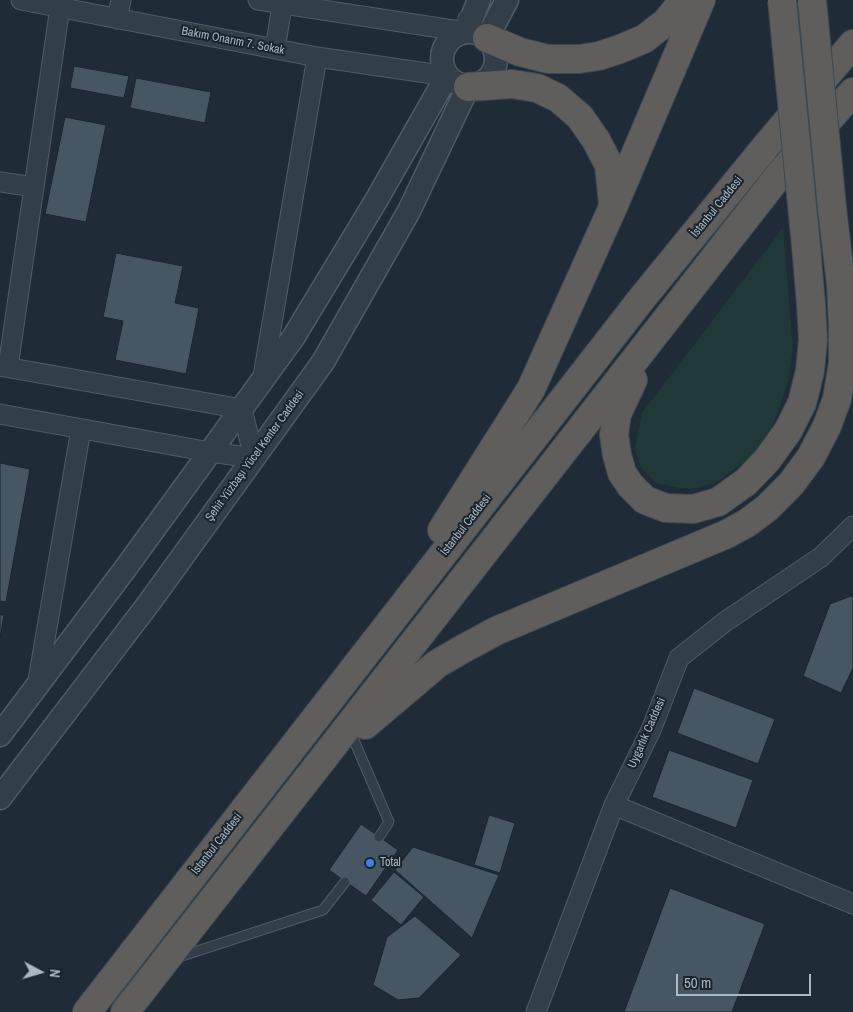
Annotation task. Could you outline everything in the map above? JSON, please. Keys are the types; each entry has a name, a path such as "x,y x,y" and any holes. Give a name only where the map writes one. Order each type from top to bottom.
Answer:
{"highway":[{"path":"477,35 520,52 548,59 579,59 599,56 644,39 666,22 684,0"},
{"path":"351,671 532,389 613,207 701,0"},
{"path":"780,174 668,328 630,386 617,414 614,435 622,473 630,485 646,500 666,508 693,509 718,502 746,482 767,460 788,431 802,403 810,371 812,331 806,246 782,0"},
{"path":"226,884 370,719 437,664 496,631 728,534 767,508 791,484 811,457 827,426 837,399 843,363 842,302 812,0"},
{"name":"İstanbul Caddesi","path":"87,1012 643,297 767,145 853,44"},
{"path":"458,81 512,84 537,88 558,98 580,117 596,140 609,165 613,207"},
{"path":"125,1012 780,174 853,92"}],"street":[{"name":"Bakım Onarım 7. Sokak","path":"21,0 317,58 458,81"},
{"path":"117,19 121,0"},
{"path":"258,0 282,2 477,35 496,52 497,61 495,69 491,77 484,82 458,81 443,67 442,57 444,48 449,40 457,34 477,35"},
{"path":"471,0 477,35"},
{"path":"477,35 479,0"},
{"path":"477,35 507,0"},
{"path":"274,49 282,2"},
{"path":"60,7 34,187 4,366 242,409"},
{"path":"262,382 317,58"},
{"path":"0,735 125,569 293,338 377,199 458,81"},
{"name":"Şehit Yüzbaşı Yücel Kenter Caddesi","path":"0,798 149,603 328,354 409,210 458,81"},
{"path":"0,182 34,187"},
{"path":"0,414 210,452 254,458 242,409"},
{"path":"37,686 81,428"},
{"name":"Uygarlık Caddesi","path":"536,1012 614,805 651,730 679,658 726,622 821,557 853,526"},
{"path":"614,805 853,904"}],"lane":[{"path":"353,738 389,822 379,837"},
{"path":"164,962 323,910 345,882"}],"green space":[{"path":"783,228 793,348 788,382 772,429 754,455 720,480 699,488 680,488 656,483 641,468 635,449 642,413"}],"building":[{"path":"74,66 129,76 124,98 70,88"},
{"path":"136,78 211,92 205,123 130,108"},
{"path":"65,117 106,125 86,222 45,214"},
{"path":"116,253 183,266 175,303 199,308 186,374 115,360 123,321 103,317"},
{"path":"0,463 30,469 6,602 0,601"},
{"path":"851,596 853,597 853,668 841,693 803,676 830,604"},
{"path":"0,615 4,615 0,639"},
{"path":"694,688 775,719 758,764 677,733"},
{"path":"669,750 753,780 736,828 652,797"},
{"path":"489,815 515,823 500,873 474,865"},
{"path":"361,824 398,850 366,896 329,870"},
{"path":"413,847 499,875 472,938 395,870"},
{"path":"394,872 424,897 401,925 371,900"},
{"path":"670,888 765,924 732,1012 624,1012"},
{"path":"415,916 461,955 419,998 398,1000 373,985 387,937"}],"place":[{"name":"Total","path":"370,863"}]}
